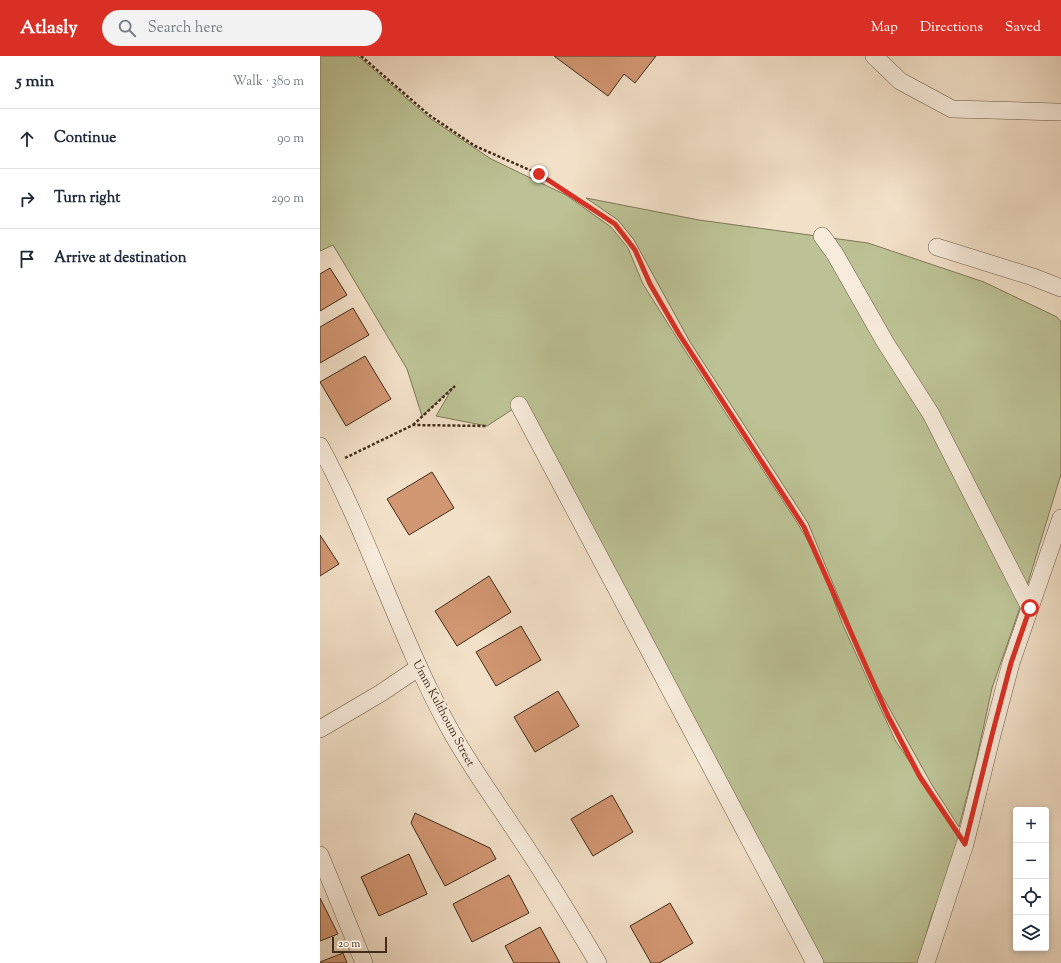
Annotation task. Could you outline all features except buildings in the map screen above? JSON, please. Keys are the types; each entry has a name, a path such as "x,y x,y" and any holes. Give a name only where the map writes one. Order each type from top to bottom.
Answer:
{"street":[{"path":"874,56 900,81 952,108 1058,112"},
{"path":"822,236 835,254 885,342 931,414 1030,608"},
{"path":"937,247 1027,275 1061,288"},
{"path":"519,405 815,963"},
{"name":"Umm Kulthoum Street","path":"320,446 325,468 374,562 418,668 448,726 471,767 562,902 598,963"},
{"path":"926,963 965,844 1011,663 1061,518"},
{"path":"320,729 418,668"},
{"path":"320,855 364,963"}],"path":[{"path":"361,56 429,115 475,146 539,174 615,224 635,250 650,284 679,334 804,527 892,722 920,777 965,844"},
{"path":"325,468 413,425 455,386"},
{"path":"413,425 487,426"}],"green space":[{"path":"320,56 358,56 428,117 491,159 566,195 611,227 628,248 643,284 798,524 820,562 842,623 895,740 962,839 931,918 918,963 824,963 782,883 519,405 487,426 436,416 453,387 422,416 407,369 333,245 320,251"},
{"path":"586,198 699,220 868,243 984,282 1057,317 1061,322 1061,474 1024,596 992,688 977,757 959,827 932,785 870,674 808,523 690,342 634,240 618,220"}],"route":[{"path":"539,174 615,224 635,250 650,284 679,334 804,527 888,716 920,777 965,844 1011,663 1030,608"}]}
